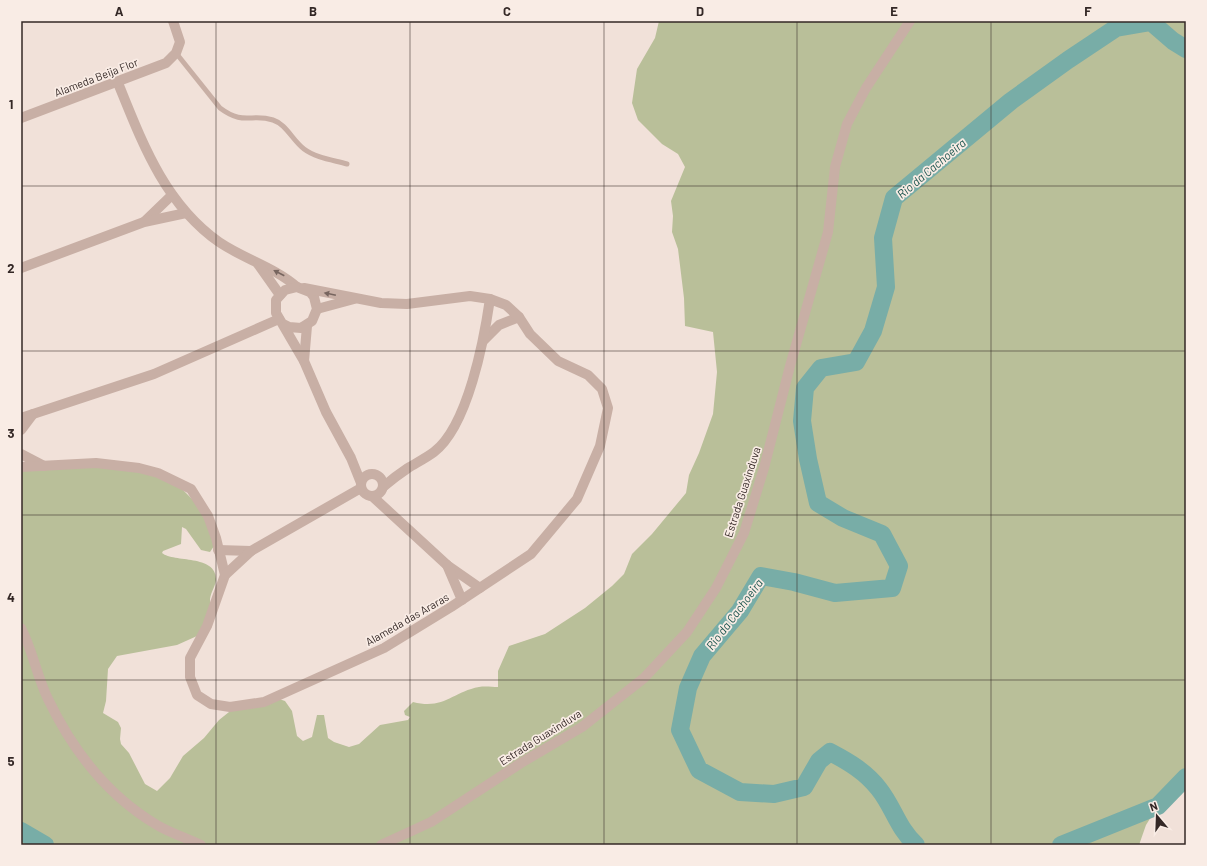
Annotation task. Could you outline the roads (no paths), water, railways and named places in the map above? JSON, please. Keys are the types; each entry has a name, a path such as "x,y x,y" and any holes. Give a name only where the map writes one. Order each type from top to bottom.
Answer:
{"street":[{"path":"173,21 180,42 176,53"},
{"name":"Estrada Guaxinduva","path":"381,845 431,822 521,763 582,727 644,678 687,632 716,588 744,533 764,468 790,366 828,232 835,167 847,124 866,88 910,21"},
{"name":"Alameda Beija Flor","path":"21,118 118,83 166,63 176,53"},
{"path":"21,418 154,374 281,322 295,328 306,326 315,316 317,309 314,297 277,272 258,264 219,242 186,213 157,173 118,83"},
{"path":"144,222 172,195"},
{"path":"21,268 144,222 186,213"},
{"path":"258,264 280,294"},
{"path":"301,287 285,290 280,294 275,307 289,338 304,361 326,412 351,458 394,515 447,565 480,588"},
{"name":"Alameda das Araras","path":"225,575 207,626 190,658 190,676 197,695 211,704 230,707 264,702 384,648 462,600 531,554 578,499 600,446 608,408 602,389 588,374 558,361 530,334 519,317 506,305 490,299 470,296 407,304 381,303 301,287"},
{"path":"317,309 356,299"},
{"path":"21,467 96,463 139,468 158,473 191,489 208,516 225,575 251,552 340,501 406,469 435,452 452,430 465,403 484,340 490,299"},
{"path":"484,340 499,325 519,317"},
{"path":"304,361 306,326"},
{"path":"21,430 34,414"},
{"path":"21,454 44,466"},
{"path":"351,458 372,486"},
{"path":"218,550 251,552"},
{"path":"447,565 462,600"},
{"path":"21,628 48,699 78,752 112,792 157,825 201,845"}],"lane":[{"path":"176,53 220,108 229,115 241,119 274,120 279,123 304,150 347,164"}],"waterway":[{"name":"Rio da Cachoeira","path":"916,845 904,831 884,796 869,777 830,752 819,761 804,787 774,794 740,792 699,770 680,730 688,688 702,656 740,611 761,576 794,582 835,593 892,588 899,566 882,534 843,518 818,503 808,459 802,421 805,388 821,368 856,362 873,331 886,287 883,238 894,198 1011,101 1116,28 1151,22 1173,41 1186,49"},
{"path":"1061,845 1158,806 1186,777"},
{"path":"21,831 45,845"}]}
